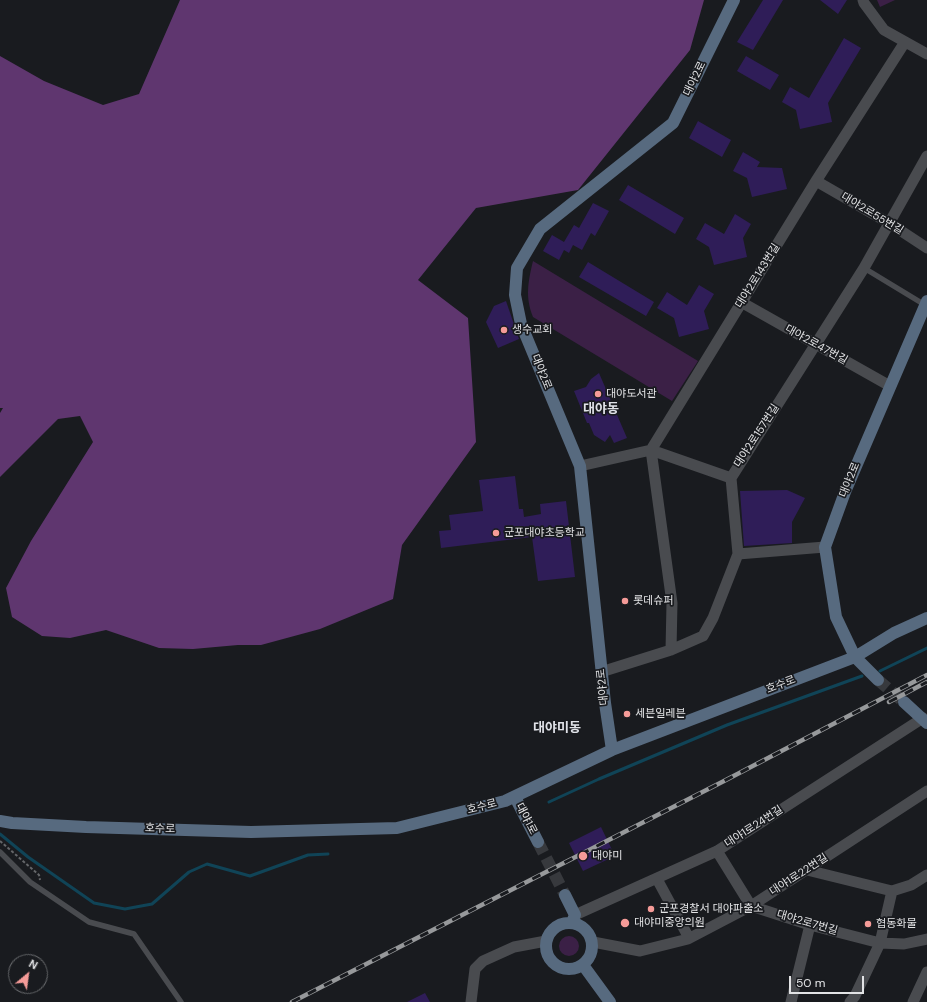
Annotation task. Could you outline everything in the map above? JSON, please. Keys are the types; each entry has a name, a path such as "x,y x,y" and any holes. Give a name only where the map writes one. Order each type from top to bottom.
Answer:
{"street":[{"name":"대야2로","path":"612,750 601,672 580,466 521,324 515,295 518,268 540,230 673,123 734,0"},
{"path":"863,0 884,30 927,54"},
{"name":"대야2로143번길","path":"651,450 741,302 905,42"},
{"name":"대야2로157번길","path":"601,672 671,650 703,636 713,618 738,554 731,478 864,268 926,161"},
{"name":"대야2로55번길","path":"816,182 889,223 927,248"},
{"name":"대야2로47번길","path":"741,302 890,386"},
{"name":"대야2로","path":"878,680 855,657 836,617 825,547 845,492 926,303"},
{"path":"580,466 651,450 731,478"},
{"path":"651,450 672,603 671,650"},
{"path":"738,554 825,547"},
{"name":"호수로","path":"6,822 86,827 251,832 397,828 506,801 612,750 855,657 894,633 927,618"},
{"path":"904,702 925,720"},
{"name":"대야1로24번길","path":"574,919 717,851 925,720"},
{"name":"대야1로22번길","path":"593,942 640,951 689,938 751,906 927,791"},
{"name":"대야1로","path":"515,797 538,842"},
{"path":"717,851 751,906"},
{"path":"807,870 892,891 911,885 927,875"},
{"path":"657,879 689,938"},
{"path":"850,1002 855,996 880,943 892,891"},
{"path":"564,895 574,919 586,929 593,942 591,955 583,965 574,969 565,969 556,966 550,959 546,951 546,941 548,934 552,929 574,919"},
{"name":"대야2로7번길","path":"751,906 880,943 904,944 927,939"},
{"path":"791,1002 810,924"},
{"path":"471,1002 475,969 483,961 514,947 546,941"},
{"path":"583,965 610,1002"},
{"path":"913,1002 927,972"}],"lane":[{"path":"864,268 926,303"},
{"path":"0,852 30,882 89,922 134,934 181,1002"}],"path":[{"path":"0,841 39,875 41,889"}],"shaded area":[{"path":"180,0 704,0 690,50 578,190 476,208 418,280 468,318 476,442 402,545 393,599 320,629 261,645 238,645 193,649 159,648 106,630 70,638 42,636 12,617 6,588 31,541 93,442 80,416 58,419 0,477 0,413 3,408 0,408 0,56 44,81 103,105 139,94"},
{"path":"877,0 895,0 880,7"},
{"path":"533,261 698,361 672,401 533,317 530,310 528,289"},
{"path":"569,936 576,939 579,946 576,953 569,956 562,953 559,946 562,939"}],"building":[{"path":"763,0 783,0 753,50 737,42"},
{"path":"820,0 847,0 838,14"},
{"path":"844,38 861,48 828,103 832,122 800,129 796,110 782,102 790,87 809,98"},
{"path":"746,56 779,75 770,90 737,71"},
{"path":"698,121 731,140 722,157 689,138"},
{"path":"743,152 760,162 757,167 782,168 787,189 752,197 747,178 733,171"},
{"path":"628,185 684,218 675,234 619,200"},
{"path":"593,203 609,211 595,236 591,233 582,250 573,245 569,253 564,250 559,260 543,251 552,235 564,242 574,225 579,228"},
{"path":"735,214 751,224 743,238 747,257 714,265 709,247 696,239 705,223 724,234"},
{"path":"588,262 654,302 646,316 579,277"},
{"path":"699,285 714,294 704,311 709,329 679,337 674,318 657,308 667,292 687,305"},
{"name":"생수교회","path":"506,301 519,339 498,348 486,322 494,306"},
{"path":"599,373 627,438 614,443 610,435 605,442 594,435 589,423 587,423 574,391 586,387 591,379"},
{"path":"515,476 519,509 523,509 524,517 541,514 540,504 566,501 575,577 538,581 532,537 441,548 439,531 451,530 449,515 483,511 479,480"},
{"path":"787,490 805,498 792,522 792,543 744,546 740,491"},
{"path":"601,827 615,856 583,871 569,843"},
{"path":"425,993 430,1002 407,1002"}],"waterway":[{"path":"880,671 927,648"},
{"path":"549,802 599,779 727,725 862,676"},
{"path":"0,834 28,857 94,903 125,909 152,904 189,872 207,864 250,876 308,855 328,854"}],"tunnel":[{"path":"878,680 904,702"},
{"path":"538,842 565,895"}],"railway":[{"path":"292,1002 724,781 927,675"},
{"path":"889,702 927,682"}],"place":[{"name":"생수교회","path":"504,330"},
{"name":"대야도서관","path":"598,394"},
{"name":"군포대야초등학교","path":"496,533"},
{"name":"롯데슈퍼","path":"625,601"},
{"name":"세븐일레븐","path":"627,714"},
{"name":"대야미","path":"583,856"},
{"name":"군포경찰서 대야파출소","path":"651,909"},
{"name":"대야미중앙의원","path":"625,923"},
{"name":"협동화물","path":"868,924"}],"district":[{"name":"대야동","path":"601,410"},
{"name":"대야미동","path":"557,729"}]}
